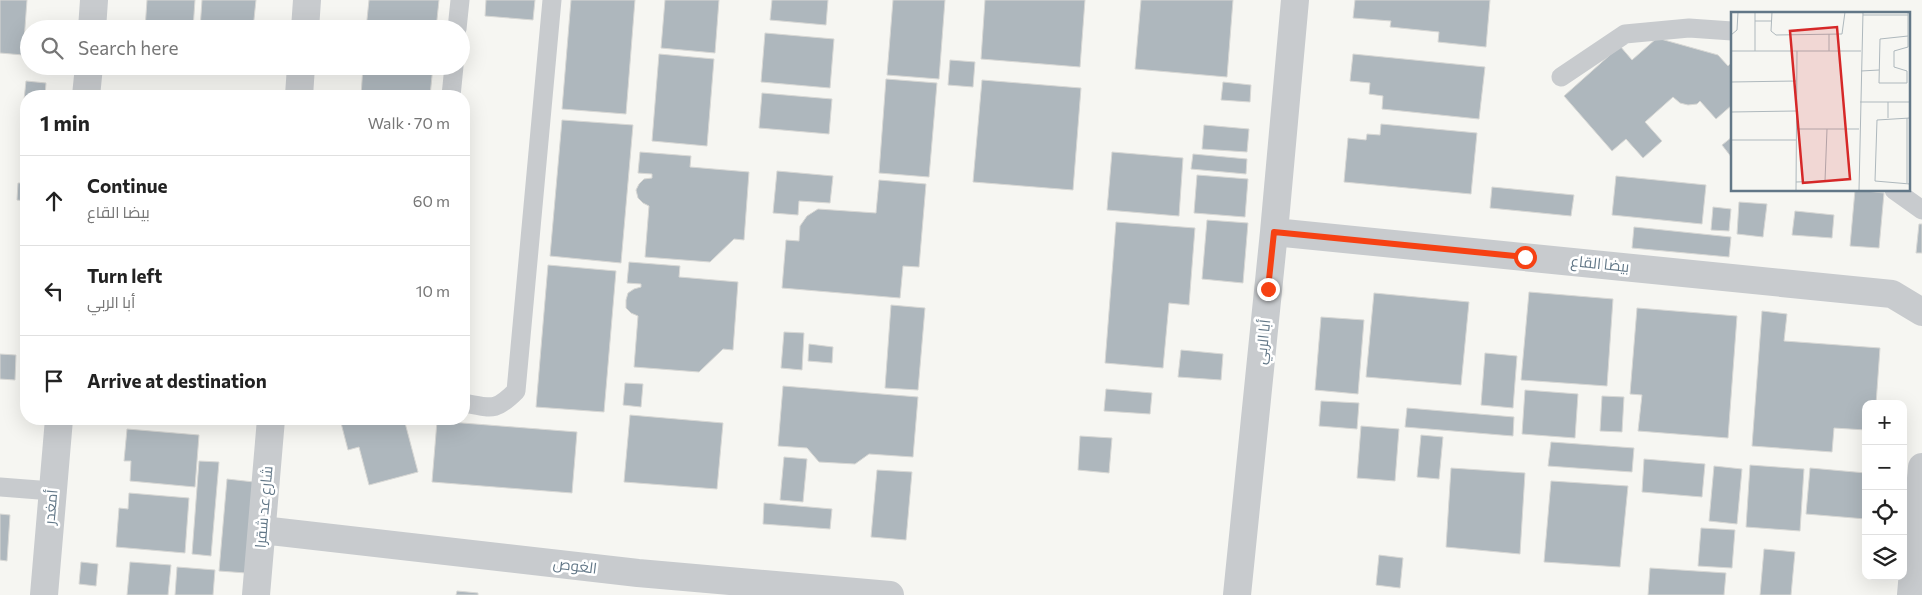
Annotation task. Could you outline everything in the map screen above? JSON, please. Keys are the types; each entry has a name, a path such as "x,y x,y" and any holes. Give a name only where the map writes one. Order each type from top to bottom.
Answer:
{"street":[{"path":"93,20 94,0"},
{"path":"306,20 307,0"},
{"name":"أبا الربي","path":"1237,595 1274,232 1295,0"},
{"path":"87,90 88,75"},
{"path":"299,90 300,75"},
{"name":"بيضا القاع","path":"1274,232 1892,294 1922,312"},
{"name":"أمغدر","path":"44,595 58,425"},
{"name":"شارع عد شقرا","path":"256,595 271,425"},
{"path":"1911,595 1922,467"},
{"name":"الغوص","path":"262,530 638,584 890,595"}],"lane":[{"path":"458,20 460,0"},
{"path":"470,404 488,408 502,405 516,391 552,0"},
{"path":"1561,77 1625,34 1689,28 1731,31"},
{"path":"452,90 453,75"},
{"path":"1895,191 1922,210"},
{"path":"0,487 52,491"}],"building":[{"path":"0,0 27,0 26,20 20,20 20,55 0,53"},
{"path":"147,0 195,0 194,20 146,20"},
{"path":"202,0 256,0 254,20 201,20"},
{"path":"369,0 439,0 437,20 367,20"},
{"path":"486,0 535,0 533,20 485,16"},
{"path":"571,0 635,0 626,114 562,109"},
{"path":"665,0 719,0 715,53 661,48"},
{"path":"772,0 828,0 826,25 770,20"},
{"path":"893,0 945,0 939,79 887,75"},
{"path":"985,0 1085,0 1080,67 981,59"},
{"path":"1141,0 1233,0 1227,77 1135,69"},
{"path":"1355,0 1490,0 1486,47 1438,42 1439,32 1390,27 1391,21 1353,18"},
{"path":"765,33 834,39 830,88 761,82"},
{"path":"1657,38 1718,55 1728,66 1731,63 1731,106 1716,119 1700,101 1697,104 1688,105 1680,103 1673,97 1645,122 1662,141 1643,158 1626,139 1612,151 1564,96 1620,46 1632,60"},
{"path":"659,54 714,59 707,146 652,141"},
{"path":"1353,54 1485,67 1479,119 1382,109 1383,96 1369,94 1370,83 1350,81"},
{"path":"950,60 975,62 973,87 948,85"},
{"path":"362,75 432,75 431,90 361,90"},
{"path":"886,79 937,83 929,177 879,173"},
{"path":"982,80 1081,88 1073,190 973,182"},
{"path":"26,81 46,83 45,90 25,90"},
{"path":"1223,82 1251,85 1250,102 1221,100"},
{"path":"762,93 832,99 829,134 759,128"},
{"path":"562,120 633,125 621,263 550,256"},
{"path":"1381,124 1477,133 1471,194 1344,182 1348,138 1366,140 1367,134 1380,135"},
{"path":"1204,125 1249,129 1247,152 1202,149"},
{"path":"1731,138 1731,157 1722,145"},
{"path":"640,152 691,156 690,167 749,172 744,240 734,239 710,262 645,257 649,206 638,198 636,190 644,179 652,178 652,174 638,173"},
{"path":"1112,152 1183,158 1179,216 1107,210"},
{"path":"1193,154 1247,159 1246,174 1191,169"},
{"path":"777,171 833,176 830,203 799,201 798,215 773,213"},
{"path":"1197,175 1248,179 1245,217 1194,213"},
{"path":"1616,176 1706,185 1702,224 1612,215"},
{"path":"879,180 926,184 919,267 903,266 900,298 782,288 786,240 799,241 800,226 807,216 818,209 876,213"},
{"path":"18,183 20,183 20,200 17,200"},
{"path":"1492,187 1574,195 1571,216 1490,208"},
{"path":"1855,191 1884,193 1879,248 1850,246"},
{"path":"1739,202 1767,204 1763,237 1737,234"},
{"path":"1713,207 1731,209 1729,231 1711,230"},
{"path":"1795,211 1834,215 1832,238 1792,235"},
{"path":"1207,220 1248,223 1243,283 1202,279"},
{"path":"1116,222 1195,228 1189,305 1169,303 1163,368 1105,363"},
{"path":"1919,224 1922,224 1922,253 1916,253"},
{"path":"1634,227 1731,237 1729,257 1632,248"},
{"path":"629,262 680,266 679,277 738,282 733,350 723,349 699,372 634,367 638,316 626,308 626,300 628,293 641,287 641,284 627,283"},
{"path":"548,265 616,271 604,412 536,407"},
{"path":"1529,292 1613,299 1607,386 1521,380"},
{"path":"1374,293 1469,302 1461,385 1366,377"},
{"path":"891,305 925,308 918,390 885,388"},
{"path":"1637,308 1737,316 1728,438 1638,431 1642,395 1630,394"},
{"path":"1762,311 1787,314 1784,341 1880,348 1876,400 1862,400 1862,430 1834,428 1832,452 1752,446"},
{"path":"1321,317 1364,320 1358,394 1315,390"},
{"path":"784,332 804,333 802,370 781,368"},
{"path":"809,344 833,347 832,363 808,361"},
{"path":"1181,350 1223,354 1221,380 1178,377"},
{"path":"1485,353 1517,356 1513,408 1481,405"},
{"path":"0,354 16,355 15,380 0,379"},
{"path":"625,383 643,384 641,407 623,405"},
{"path":"783,386 918,397 913,457 869,454 855,464 819,462 807,448 778,446"},
{"path":"1106,389 1152,393 1150,414 1104,411"},
{"path":"1525,390 1578,394 1575,438 1522,434"},
{"path":"1602,396 1624,397 1622,432 1600,431"},
{"path":"1321,401 1359,403 1357,429 1319,426"},
{"path":"1407,408 1514,417 1513,436 1405,427"},
{"path":"630,415 723,423 717,489 624,482"},
{"path":"470,424 577,432 572,493 432,482 437,425"},
{"path":"342,425 406,425 418,472 369,485 359,447 348,450"},
{"path":"1361,426 1399,429 1395,481 1357,478"},
{"path":"127,429 199,435 195,487 130,481 131,461 124,461"},
{"path":"1421,435 1443,437 1439,479 1417,477"},
{"path":"1080,436 1112,438 1109,473 1078,470"},
{"path":"1551,442 1634,448 1632,472 1548,466"},
{"path":"784,457 807,459 803,502 780,500"},
{"path":"1644,459 1705,464 1702,497 1642,492"},
{"path":"199,461 219,462 211,556 192,554"},
{"path":"1750,465 1804,469 1800,531 1746,527"},
{"path":"1714,466 1742,469 1737,524 1709,521"},
{"path":"1451,468 1525,473 1520,554 1446,547"},
{"path":"1810,468 1862,473 1862,519 1806,514"},
{"path":"877,470 912,472 906,540 871,537"},
{"path":"227,479 254,482 246,573 219,571"},
{"path":"1551,481 1628,486 1620,567 1544,562"},
{"path":"129,493 189,498 185,553 116,547 119,508 128,509"},
{"path":"764,503 832,509 830,529 763,524"},
{"path":"0,514 10,515 7,561 0,560"},
{"path":"1701,528 1735,530 1732,568 1698,566"},
{"path":"1764,549 1795,552 1791,595 1760,595"},
{"path":"1379,555 1403,558 1400,588 1376,585"},
{"path":"81,562 98,564 96,586 79,584"},
{"path":"130,562 171,565 168,595 127,595"},
{"path":"177,567 215,570 213,595 175,595"},
{"path":"1650,568 1726,573 1724,595 1648,595"},
{"path":"457,591 478,593 478,595 456,595"}],"route":[{"path":"1268,289 1274,232 1525,257"}]}
